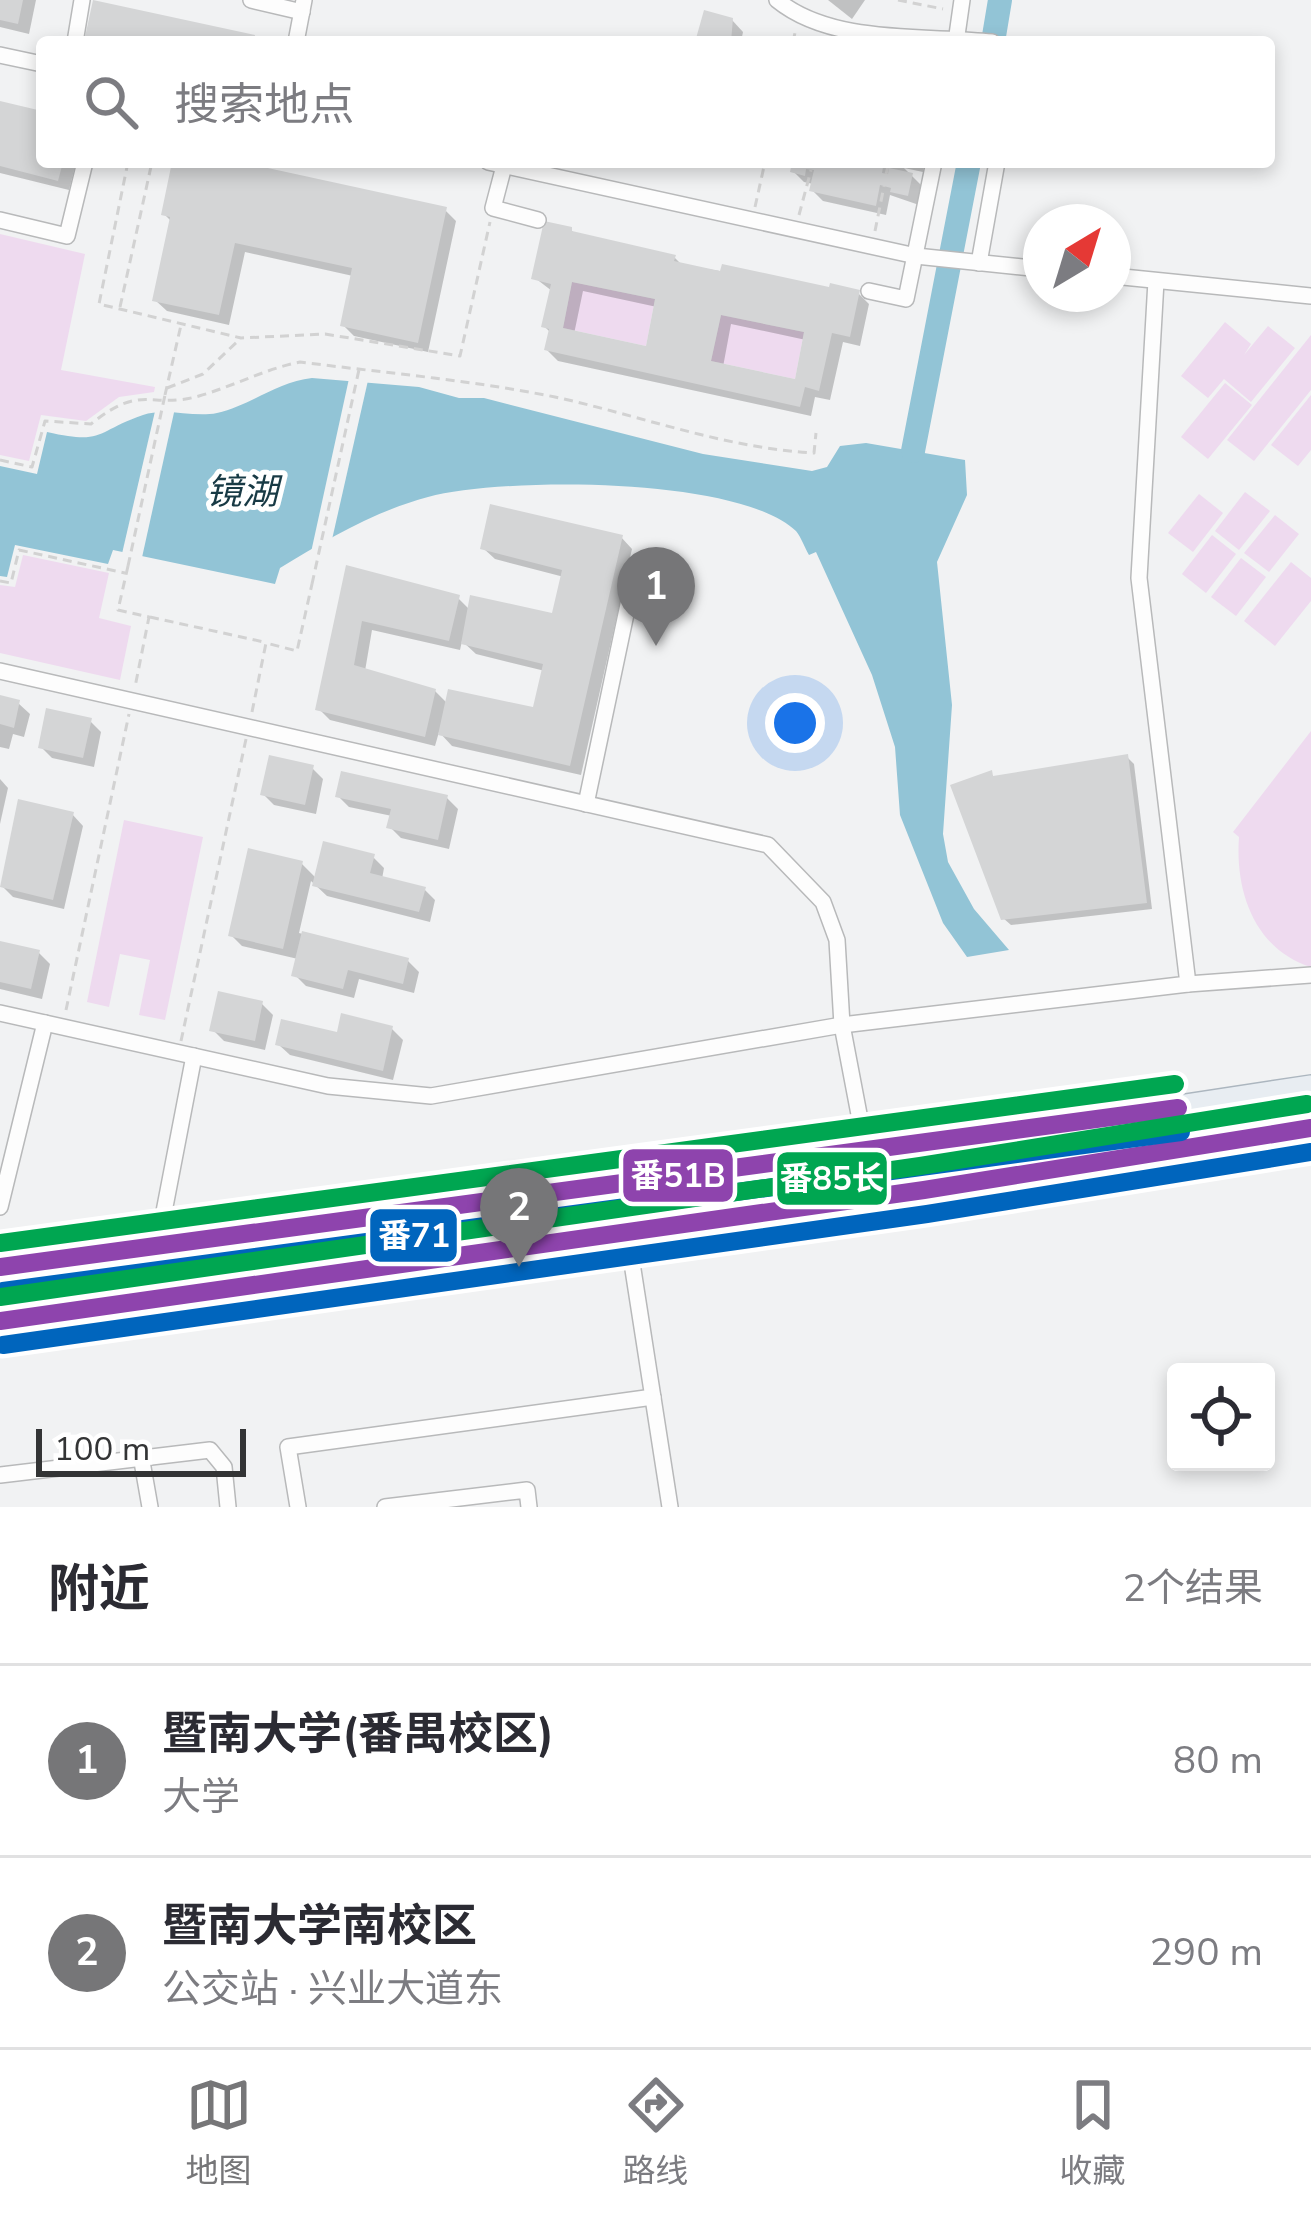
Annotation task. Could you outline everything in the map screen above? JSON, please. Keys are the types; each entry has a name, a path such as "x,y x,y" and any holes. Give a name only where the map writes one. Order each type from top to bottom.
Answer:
{"main road":[{"path":"0,1267 308,1221 866,1151 1311,1087"},
{"path":"0,1321 924,1190 1311,1128"},
{"path":"308,1221 284,1237 278,1256 290,1271 315,1275"}],"street":[{"path":"76,36 82,0"},
{"path":"250,0 303,6 297,36"},
{"path":"777,0 791,12 849,30 913,36"},
{"path":"957,36 961,6"},
{"path":"0,55 36,63"},
{"path":"0,220 67,236 84,168"},
{"path":"496,168 494,208 538,220"},
{"path":"514,168 923,257 1023,267"},
{"path":"869,291 906,299 923,257 933,168"},
{"path":"979,262 996,168"},
{"path":"1131,278 1311,296"},
{"path":"1156,280 1139,578 1188,983"},
{"path":"586,803 634,576"},
{"path":"0,670 768,845 823,902 838,940 842,1025 866,1151"},
{"path":"0,1013 328,1086 431,1096 842,1025 1188,983 1311,974"},
{"path":"0,1207 7,1149 45,1023"},
{"path":"147,1300 186,1054"},
{"path":"627,1232 670,1507"},
{"path":"298,1507 288,1447 653,1397"},
{"path":"0,1475 210,1450 224,1467 228,1507"},
{"path":"141,1456 150,1507"},
{"path":"386,1507 527,1490 530,1507"}],"path":[{"path":"898,0 961,6"},
{"path":"127,168 98,304 241,338 325,334 460,356 494,208"},
{"path":"119,309 151,168"},
{"path":"754,208 764,168"},
{"path":"886,174 888,168"},
{"path":"799,218 811,170"},
{"path":"874,234 884,186"},
{"path":"181,324 118,610 297,651 360,365"},
{"path":"167,388 204,375 241,338"},
{"path":"0,460 32,467 45,421 91,424 123,401 196,397 300,362 482,383 735,445 814,453 816,433"},
{"path":"0,581 11,583 19,550 127,570"},
{"path":"63,1026 149,617"},
{"path":"186,1054 266,643"}],"shaded area":[{"path":"0,234 85,254 61,370 155,387 154,392 119,397 86,421 41,415 29,461 0,455"},
{"path":"572,282 655,299 646,346 563,328"},
{"path":"721,315 804,332 795,379 711,361"},
{"path":"1225,322 1251,344 1244,355 1268,326 1295,348 1251,402 1224,379 1208,398 1181,376"},
{"path":"1311,335 1311,390 1254,461 1227,440"},
{"path":"1225,383 1252,405 1208,459 1181,437"},
{"path":"1311,395 1311,450 1298,466 1271,445"},
{"path":"1245,492 1270,511 1239,550 1215,531"},
{"path":"1199,494 1223,513 1193,552 1168,533"},
{"path":"1275,515 1299,534 1269,572 1244,553"},
{"path":"1212,535 1236,554 1206,593 1182,574"},
{"path":"23,555 109,573 99,618 131,626 120,680 0,653 0,585 15,587"},
{"path":"1241,558 1266,577 1236,616 1211,597"},
{"path":"1291,562 1311,578 1311,601 1275,646 1244,621"},
{"path":"1311,731 1311,967 1275,947 1252,915 1241,878 1239,837 1233,832"},
{"path":"124,820 203,837 165,1020 139,1015 150,960 120,954 109,1007 87,1002"}],"water":[{"name":"镜湖","path":"312,378 484,398 703,454 812,471 827,467 840,446 866,443 965,460 967,495 937,562 952,705 943,834 948,862 974,909 1009,950 967,957 943,923 900,815 895,747 872,675 816,552 809,555 796,531 767,513 674,491 562,484 509,486 428,497 389,510 280,568 275,584 113,550 108,564 15,545 7,577 0,576 0,466 37,474 47,432 90,437 152,413 217,413"}],"pier":[{"path":"350,374 369,376 331,544 310,557"},
{"path":"156,407 175,408 141,562 121,558"}],"building":[{"path":"0,0 23,0 18,24 0,20"},
{"path":"93,0 255,35 255,36 85,36"},
{"path":"704,10 733,18 732,36 697,36"},
{"path":"0,101 36,110 36,168 61,168 58,181 0,166"},
{"path":"171,168 268,168 447,207 418,343 340,326 352,268 235,243 219,315 152,301 170,217 161,215"},
{"path":"791,168 883,168 882,173 888,174 889,168 913,173 908,196 880,185 876,206 809,191 814,170 806,169 805,176 790,172"},
{"path":"544,221 676,255 674,261 720,271 722,264 860,290 850,337 832,333 819,391 805,387 800,407 544,350 549,329 541,327 551,284 531,279","holes":["572,282 655,299 646,346 563,328","721,315 804,332 795,379 711,361"]},
{"path":"490,504 623,535 570,766 438,735 448,689 533,707 543,664 461,644 470,595 552,613 562,570 480,549"},
{"path":"346,565 460,595 449,641 362,621 354,665 436,689 425,737 315,710"},
{"path":"0,695 20,700 14,728 0,724"},
{"path":"46,708 92,718 83,758 38,748"},
{"path":"1128,754 1147,903 1001,920 950,785 992,770 993,776"},
{"path":"269,755 314,765 305,805 260,795"},
{"path":"341,771 448,795 438,840 386,828 391,809 335,797"},
{"path":"18,799 74,812 53,900 0,887"},
{"path":"323,841 375,854 370,873 426,887 419,912 312,886"},
{"path":"248,848 303,861 283,949 228,936"},
{"path":"302,931 409,958 403,984 348,970 343,989 291,976"},
{"path":"0,941 40,950 31,989 0,982"},
{"path":"218,991 263,1001 255,1041 209,1031"},
{"path":"341,1013 393,1026 383,1071 275,1045 281,1019 337,1032"}],"waterway":[{"path":"994,36 1000,0"},
{"path":"913,451 968,168"}],"transit line":[{"name":"番85长","path":"0,1243 1175,1084"},
{"name":"番85长","path":"0,1297 920,1166 1307,1104"},
{"name":"番51B","path":"0,1267 1178,1108"},
{"name":"番51B","path":"0,1321 924,1190 1311,1128"},
{"name":"番71","path":"3,1291 1181,1132"},
{"name":"番71","path":"3,1345 927,1214 1311,1152"}],"place":[{"name":"暨南大学(番禺校区)","path":"656,646"},
{"name":"暨南大学南校区","path":"519,1267"}]}
